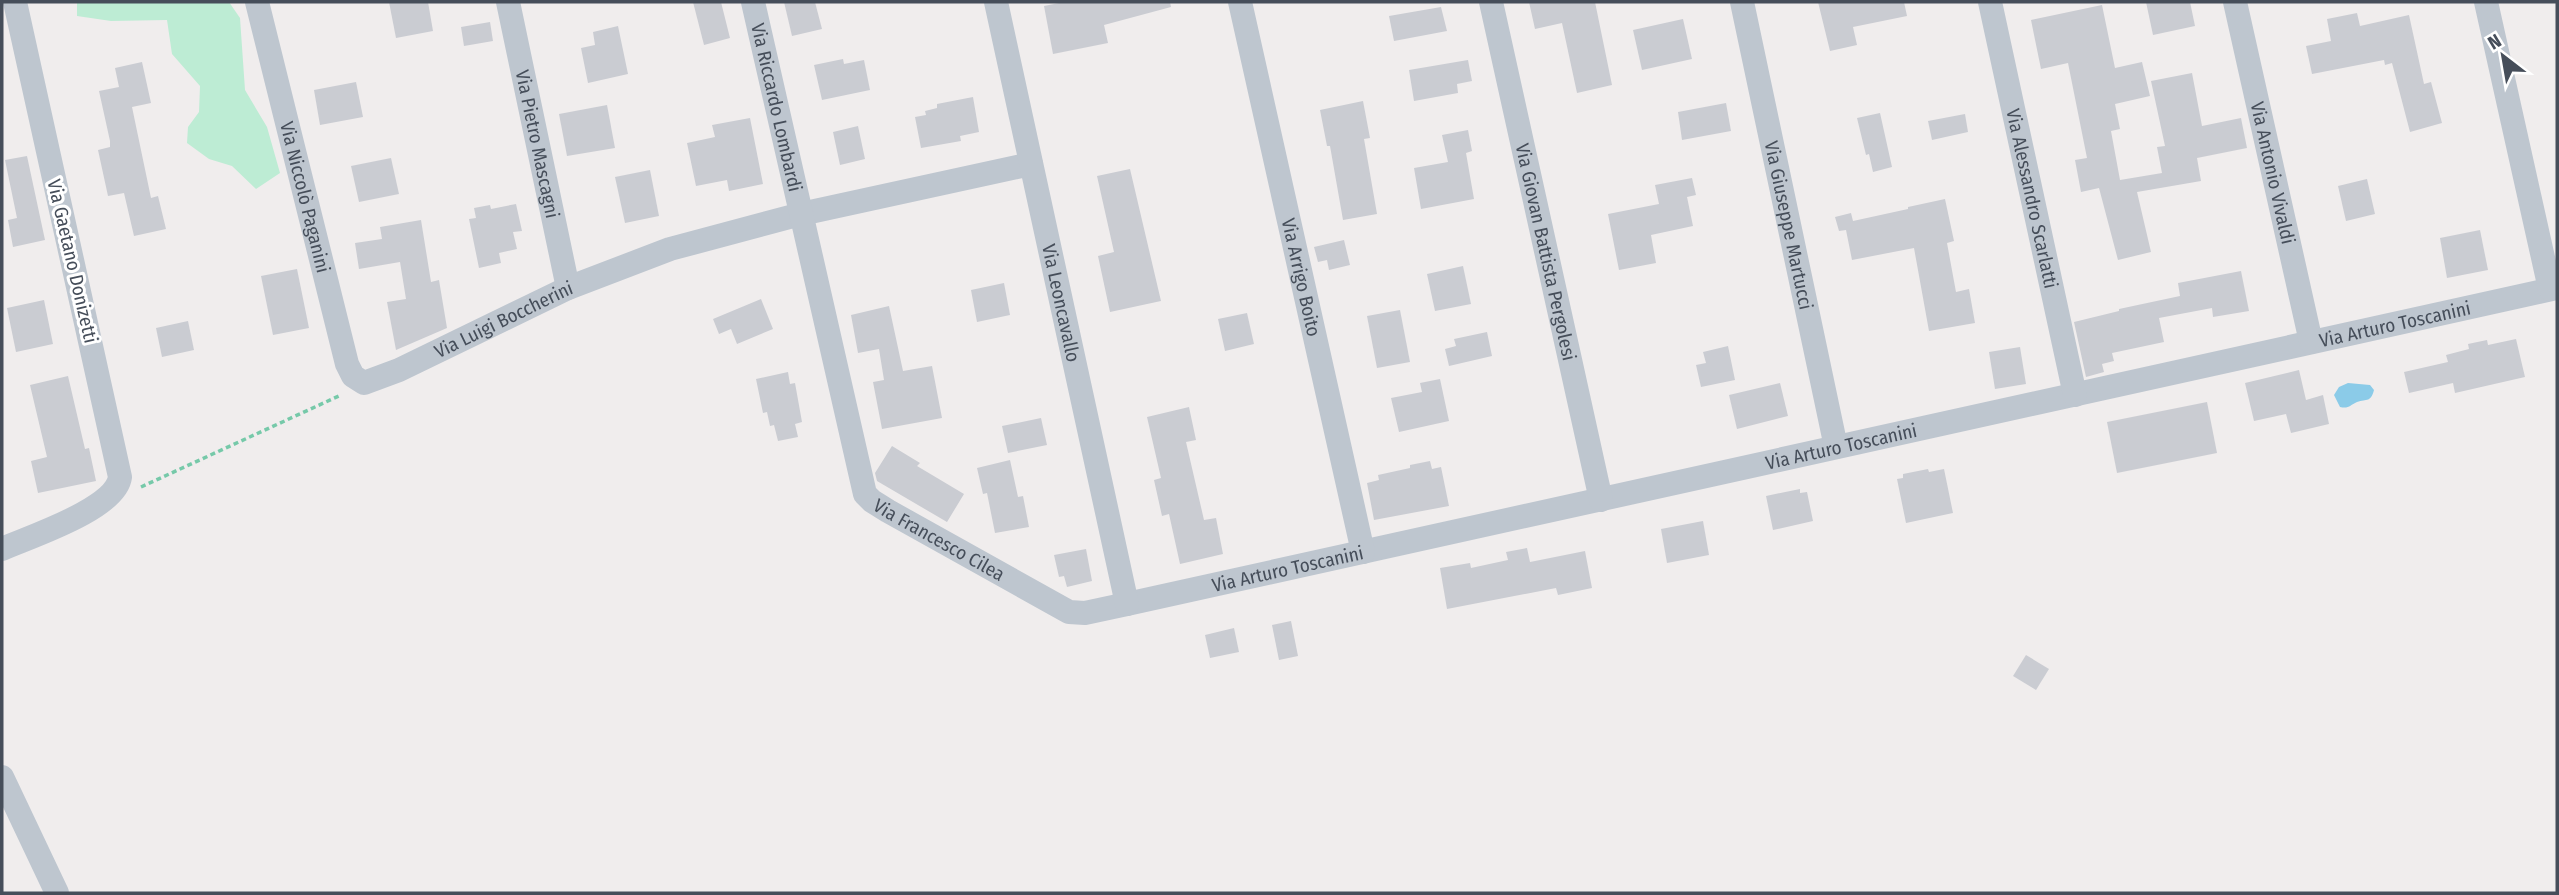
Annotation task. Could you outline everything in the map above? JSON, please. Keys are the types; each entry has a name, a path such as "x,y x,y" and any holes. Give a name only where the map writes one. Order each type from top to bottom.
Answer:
{"street":[{"name":"Via Gaetano Donizetti","path":"2,549 91,509 120,483 119,467 15,2"},
{"name":"Via Niccolò Paganini","path":"257,2 347,363 356,380 368,382"},
{"name":"Via Pietro Mascagni","path":"508,2 569,288"},
{"name":"Via Riccardo Lombardi","path":"753,2 801,214"},
{"name":"Via Leoncavallo","path":"996,2 1127,604"},
{"name":"Via Arrigo Boito","path":"1240,2 1363,552"},
{"name":"Via Giovan Battista Pergolesi","path":"1491,2 1601,500"},
{"name":"Via Giuseppe Martucci","path":"1742,2 1836,447"},
{"name":"Via Alessandro Scarlatti","path":"1990,2 2075,395"},
{"name":"Via Antonio Vivaldi","path":"2235,2 2311,342"},
{"path":"2486,2 2554,289"},
{"name":"Via Luigi Boccherini","path":"368,382 399,370 569,288 670,249 801,214 1031,164"},
{"name":"Via Francesco Cilea","path":"801,214 863,490 867,497 1069,612 1085,613 1127,604"},
{"name":"Via Arturo Toscanini","path":"1127,604 2554,289"},
{"path":"2,777 57,893"}],"path":[{"path":"129,492 368,382"}],"green space":[{"path":"77,2 229,2 240,18 245,90 267,127 280,173 256,189 232,166 209,159 187,143 188,127 199,112 200,86 172,54 167,20 111,21 77,16"}],"water":[{"path":"2348,383 2370,385 2374,390 2371,397 2347,407 2340,407 2334,395 2339,387"}],"building":[{"path":"389,2 428,2 433,31 396,38"},
{"path":"693,2 721,2 730,38 704,45"},
{"path":"784,2 815,2 822,29 792,36"},
{"path":"1064,2 1170,2 1171,7 1104,25 1108,43 1053,54 1044,6"},
{"path":"1529,2 1595,2 1612,85 1577,93 1562,23 1535,29"},
{"path":"1818,2 1904,2 1907,16 1853,27 1857,45 1830,51"},
{"path":"2146,2 2190,2 2195,26 2153,35"},
{"path":"2102,5 2115,68 2142,62 2150,96 2115,104 2120,129 2111,131 2120,180 2162,173 2157,147 2165,146 2151,81 2192,73 2202,126 2241,118 2247,148 2197,158 2201,181 2137,192 2151,252 2118,260 2099,188 2081,192 2075,160 2087,158 2068,63 2041,69 2031,20"},
{"path":"1441,7 1447,31 1394,41 1389,16"},
{"path":"2357,13 2360,26 2409,15 2424,84 2431,82 2442,123 2410,132 2392,63 2385,65 2384,60 2312,74 2306,46 2331,41 2327,19"},
{"path":"1683,19 1692,59 1642,70 1633,30"},
{"path":"490,22 493,41 464,46 461,27"},
{"path":"618,26 628,74 588,83 581,48 595,45 593,32"},
{"path":"843,59 844,64 864,60 870,90 822,100 814,65"},
{"path":"1468,60 1472,81 1457,84 1458,93 1414,101 1409,70"},
{"path":"142,62 151,103 132,107 151,198 158,196 166,229 134,236 124,193 108,196 98,150 110,147 110,141 99,91 119,87 115,68"},
{"path":"356,82 363,117 320,125 314,90"},
{"path":"973,97 979,132 960,136 961,141 921,148 915,117 926,115 925,111 937,108 937,104"},
{"path":"1363,101 1370,138 1364,139 1377,214 1343,220 1330,146 1327,146 1320,110"},
{"path":"1726,103 1731,131 1682,140 1678,112"},
{"path":"607,105 615,148 567,156 559,114"},
{"path":"1880,113 1892,167 1873,172 1857,118"},
{"path":"1965,114 1968,132 1932,140 1928,121"},
{"path":"750,118 763,184 729,191 727,180 696,186 687,143 715,137 712,125"},
{"path":"858,126 865,159 840,165 833,132"},
{"path":"1468,130 1472,151 1466,153 1474,199 1421,209 1414,168 1448,162 1442,135"},
{"path":"27,156 45,240 13,247 8,220 17,218 5,160"},
{"path":"391,158 399,194 359,202 351,166"},
{"path":"1130,169 1161,301 1110,312 1098,256 1114,252 1097,176"},
{"path":"650,170 659,216 625,223 615,177"},
{"path":"1692,178 1696,195 1687,197 1693,226 1651,235 1656,263 1619,270 1608,214 1659,204 1655,185"},
{"path":"2367,179 2375,214 2346,221 2338,186"},
{"path":"1945,199 1954,241 1947,243 1956,292 1969,289 1975,323 1929,331 1914,248 1852,260 1846,230 1839,231 1835,217 1851,213 1853,221"},
{"path":"516,204 522,231 513,232 517,249 499,253 501,263 479,268 469,219 476,218 474,208 490,205 491,209"},
{"path":"421,220 431,282 439,280 447,328 396,350 387,302 406,299 400,262 359,269 355,243 382,239 380,227"},
{"path":"2480,230 2488,270 2447,278 2440,238"},
{"path":"1344,240 1350,265 1329,270 1327,260 1318,262 1314,247"},
{"path":"1463,266 1471,304 1435,311 1427,274"},
{"path":"297,269 309,328 273,335 261,276"},
{"path":"2241,271 2249,311 2213,317 2212,308 2159,318 2164,342 2112,353 2114,361 2102,364 2104,372 2086,377 2074,322 2180,296 2178,283"},
{"path":"1004,283 1010,315 977,322 971,290"},
{"path":"761,299 773,329 737,344 731,329 719,334 713,319"},
{"path":"44,300 53,344 16,352 7,308"},
{"path":"889,306 903,371 932,366 942,418 882,429 873,382 884,380 879,349 858,353 851,315"},
{"path":"1400,310 1410,362 1377,368 1367,316"},
{"path":"1247,313 1254,344 1225,351 1218,319"},
{"path":"188,321 194,350 162,357 156,328"},
{"path":"1487,332 1492,356 1449,366 1445,349 1456,346 1454,339"},
{"path":"2516,339 2525,377 2455,393 2453,383 2409,393 2404,372 2448,362 2446,355 2469,349 2468,344 2487,340 2488,345"},
{"path":"1728,346 1735,380 1701,387 1696,365 1706,363 1703,352"},
{"path":"2020,347 2026,384 1995,389 1989,352"},
{"path":"2299,370 2306,400 2323,395 2329,424 2291,433 2286,414 2254,421 2245,383"},
{"path":"788,372 790,384 795,383 802,422 795,424 798,437 778,441 774,425 770,426 767,412 763,413 756,379"},
{"path":"68,376 85,449 89,448 96,481 38,493 31,461 47,457 30,385"},
{"path":"1440,379 1449,421 1399,432 1391,398 1422,392 1420,383"},
{"path":"1780,383 1788,416 1737,429 1729,395"},
{"path":"2207,402 2217,453 2117,473 2107,422"},
{"path":"1189,407 1196,440 1186,442 1204,520 1216,518 1223,554 1180,564 1169,514 1162,516 1154,480 1161,478 1147,417"},
{"path":"1041,418 1047,445 1008,453 1002,426"},
{"path":"892,446 920,463 917,466 964,494 947,522 877,481 875,473"},
{"path":"1010,460 1018,497 1023,496 1029,527 995,533 987,493 983,494 977,468"},
{"path":"1430,461 1432,469 1441,467 1449,506 1374,520 1367,483 1379,480 1378,475"},
{"path":"1928,469 1929,472 1944,469 1953,513 1906,523 1897,479 1903,478 1903,474"},
{"path":"1800,489 1800,493 1807,492 1813,521 1773,530 1766,496"},
{"path":"1703,521 1709,555 1667,563 1661,529"},
{"path":"1527,548 1530,562 1585,551 1592,588 1558,595 1556,588 1447,609 1440,568 1470,563 1471,568 1508,560 1506,552"},
{"path":"1086,549 1092,581 1067,587 1064,576 1059,577 1054,555"},
{"path":"1291,621 1298,656 1279,660 1272,625"},
{"path":"1234,628 1239,652 1210,658 1205,635"},
{"path":"2026,655 2049,669 2036,690 2013,676"}]}
